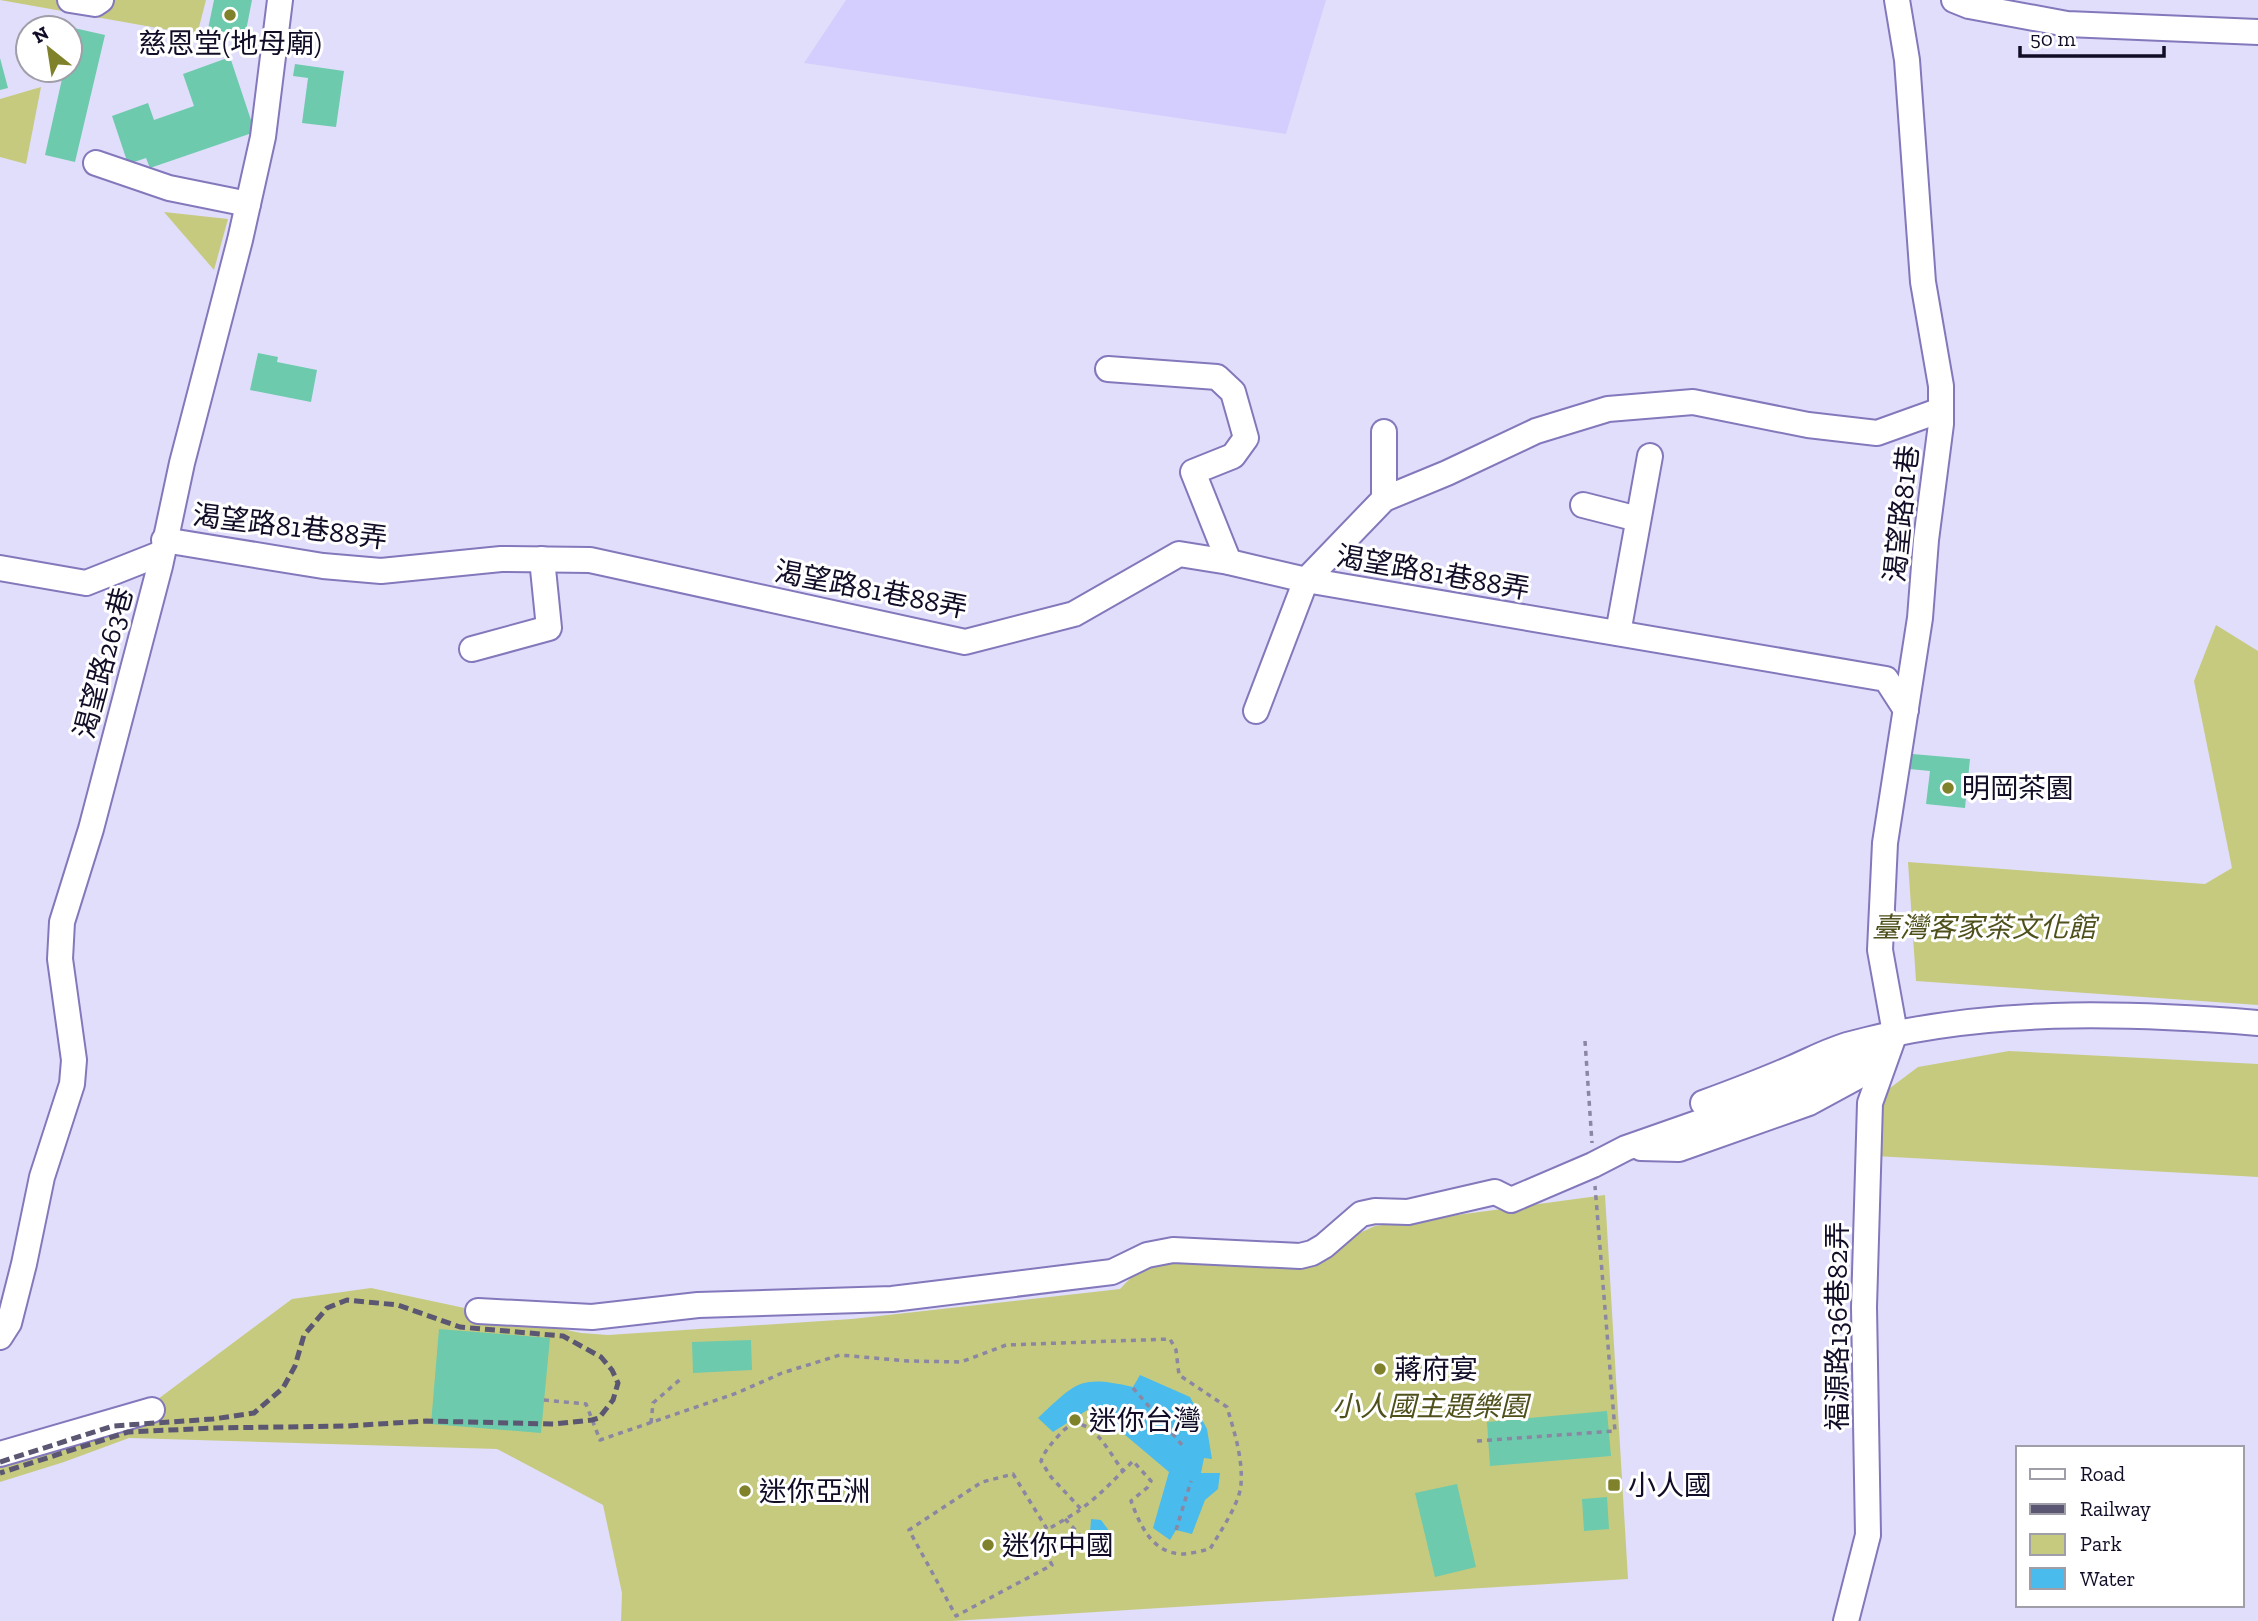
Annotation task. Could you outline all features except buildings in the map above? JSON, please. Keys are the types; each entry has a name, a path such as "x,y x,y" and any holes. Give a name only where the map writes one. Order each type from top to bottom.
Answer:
{"street":[{"path":"70,0 95,4 101,0"},
{"name":"渴望路263巷","path":"0,1338 9,1323 42,1177 72,1084 74,1060 60,959 62,922 91,829 248,204 263,137 280,0"},
{"name":"渴望路81巷","path":"1895,1033 1880,950 1885,843 1920,618 1941,410 1941,386 1923,282 1907,60 1897,0"},
{"path":"1954,0 1969,6 2067,24 2258,32"},
{"path":"96,163 169,188 248,204"},
{"path":"1108,369 1217,377 1233,392 1246,438 1233,456 1193,472 1229,562"},
{"path":"1256,711 1306,580 1384,499 1536,432 1608,409 1693,402 1808,425 1877,433 1941,410"},
{"path":"1384,432 1384,499"},
{"path":"1618,634 1650,456"},
{"path":"1583,505 1639,519"},
{"path":"0,568 86,583 163,546"},
{"name":"渴望路81巷88弄","path":"163,546 323,566 381,570 501,559 590,560 965,642 1074,614 1179,554 1229,562 1306,580 1886,680 1906,710"},
{"path":"472,649 549,628 542,559"},
{"path":"478,1311 592,1317 698,1305 892,1299 1112,1272 1147,1255 1173,1250 1300,1256 1324,1246 1361,1214 1374,1210 1408,1212 1495,1192 1511,1200 1626,1148 1763,1100 1855,1060 1895,1033 2000,1017 2176,1017 2258,1023"},
{"name":"福源路136巷82弄","path":"1846,1621 1868,1535 1864,1307 1870,1103 1895,1033"},
{"path":"0,1454 152,1410"}],"path":[{"path":"1477,1441 1615,1431 1584,1041"},
{"path":"544,1400 586,1404 600,1440 737,1394 782,1373 840,1355 961,1362 1006,1345 1170,1339 1176,1350 1179,1375 1227,1407 1238,1451 1241,1486 1227,1520 1210,1549 1181,1554 1154,1545 1138,1520 1131,1501 1148,1487 1151,1481 1133,1461 1102,1493 1081,1509 1037,1535 1052,1565 956,1616 909,1531 982,1482 1013,1475 1047,1529"},
{"path":"651,1423 653,1403 683,1377"},
{"path":"1133,1388 1183,1446"},
{"path":"1081,1509 1051,1477 1041,1461 1045,1450 1066,1427 1078,1423 1089,1427 1123,1471"},
{"path":"1176,1530 1191,1481"},
{"path":"1065,1519 1080,1535"}],"shaded area":[{"path":"846,0 1326,0 1286,134 804,63"}],"green space":[{"path":"0,0 206,0 197,35"},
{"path":"41,87 26,164 0,157 0,99"},
{"path":"164,212 228,219 214,270"},
{"name":"臺灣客家茶文化館","path":"2216,625 2258,651 2258,1005 1916,981 1908,862 2205,884 2232,868 2194,681"},
{"path":"2009,1051 2258,1064 2258,1177 1875,1156 1882,1094 1918,1067"},
{"name":"小人國主題樂園","path":"1605,1195 1628,1579 952,1621 621,1621 622,1593 603,1505 497,1449 129,1438 0,1482 0,1451 30,1444 158,1399 292,1299 371,1288 581,1333 608,1335 852,1319 1120,1289 1150,1258 1285,1267 1375,1226"}],"water":[{"path":"1140,1375 1190,1397 1207,1429 1212,1459 1204,1458 1201,1473 1220,1473 1218,1489 1205,1500 1192,1534 1176,1530 1170,1540 1153,1528 1169,1472 1092,1407 1053,1432 1038,1418 1080,1384 1101,1382 1133,1387"},
{"path":"1091,1519 1101,1520 1113,1536 1107,1550 1089,1555 1085,1543 1090,1534"}],"railway":[{"path":"0,1462 113,1426 213,1419 254,1413 283,1388 295,1366 304,1335 327,1308 347,1300 398,1305 460,1327 563,1336 601,1357 618,1383 613,1400 599,1418 592,1420 554,1424 426,1421 128,1432 0,1473"}],"place":[{"name":"慈恩堂(地母廟)","path":"230,15"},
{"name":"明岡茶園","path":"1948,788"},
{"name":"蔣府宴","path":"1380,1369"},
{"name":"迷你台灣","path":"1075,1420"},
{"name":"小人國","path":"1614,1485"},
{"name":"迷你亞洲","path":"745,1491"},
{"name":"迷你中國","path":"988,1545"}]}
